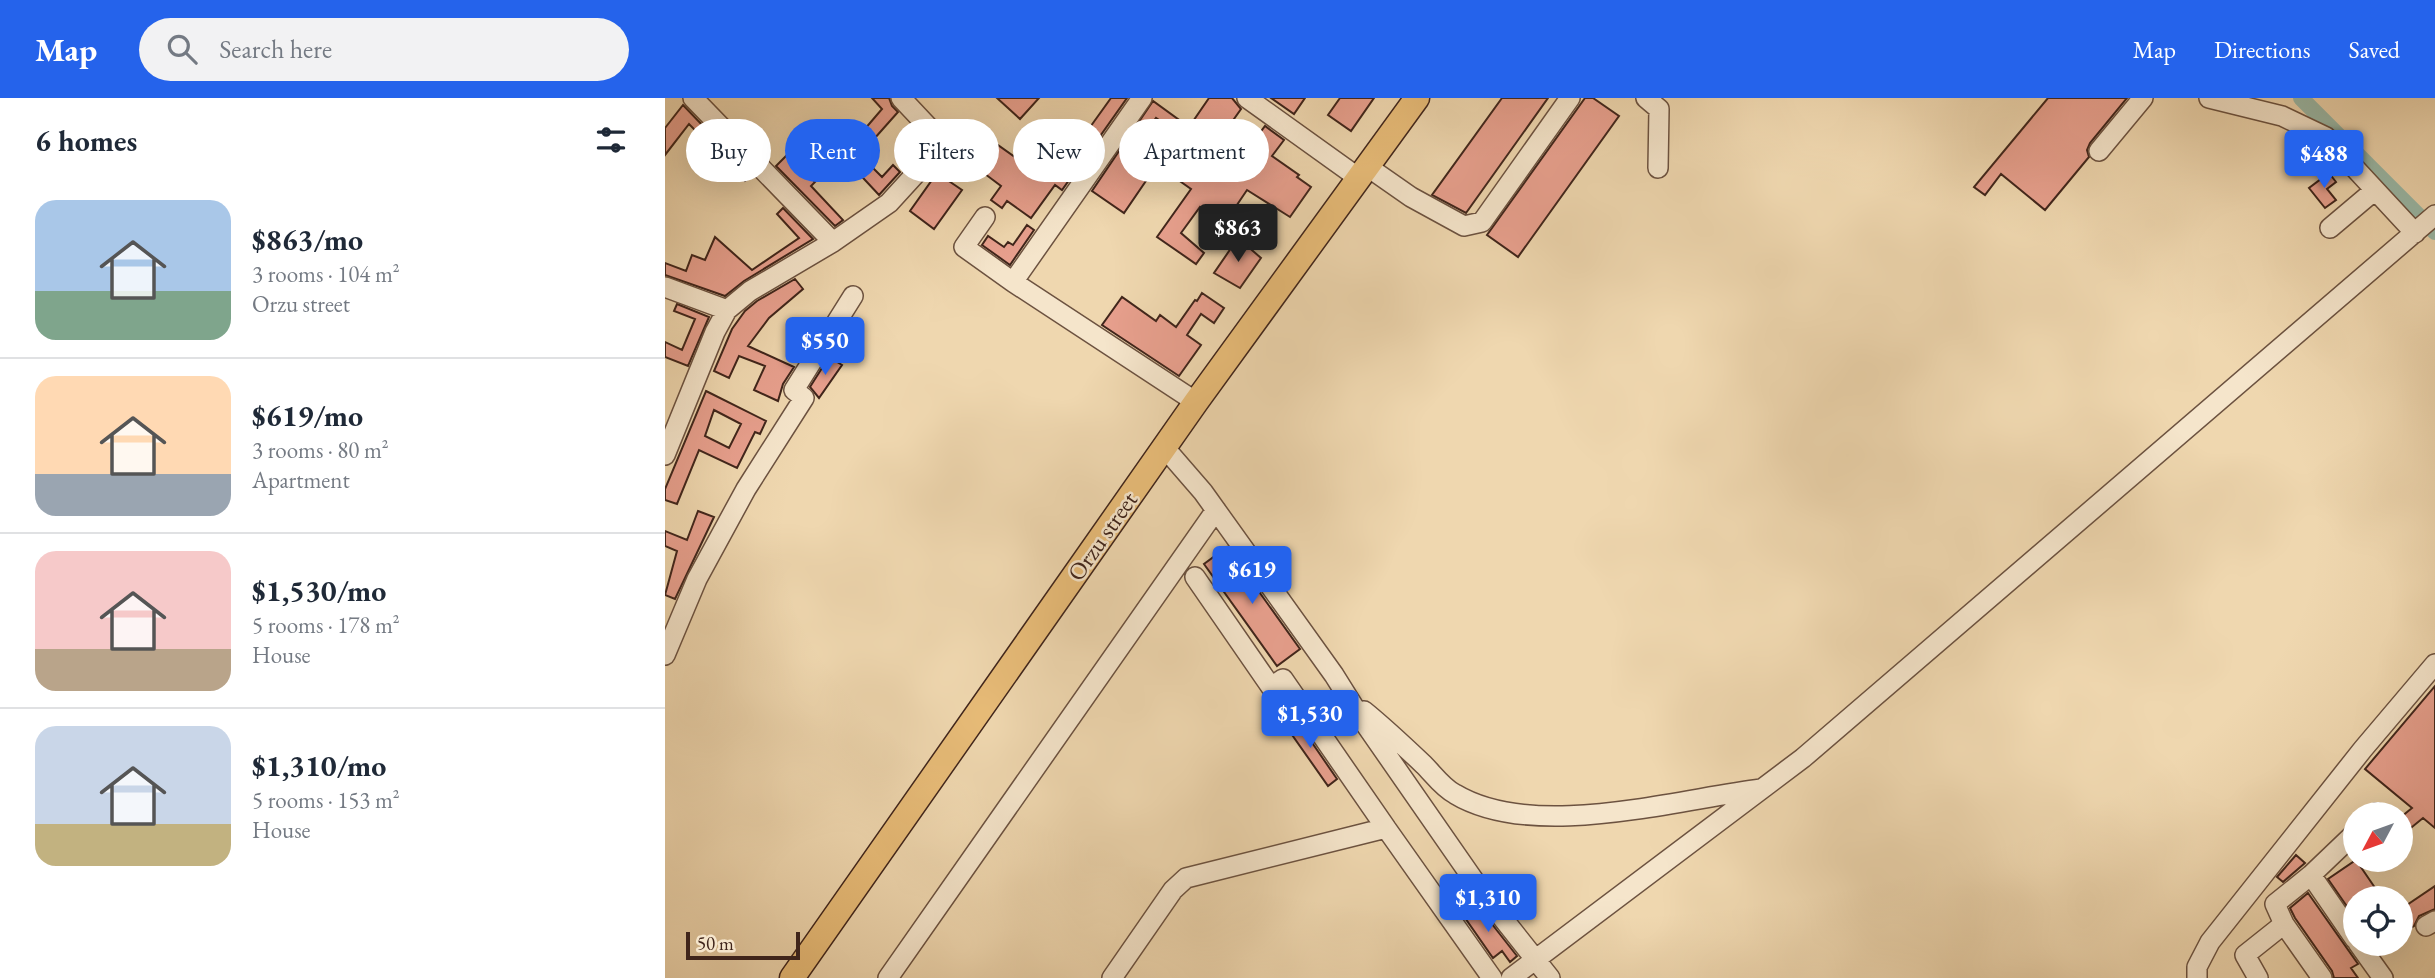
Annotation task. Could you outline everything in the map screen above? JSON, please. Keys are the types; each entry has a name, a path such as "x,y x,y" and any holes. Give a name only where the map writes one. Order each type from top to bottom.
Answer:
{"main road":[{"name":"Orzu street","path":"792,978 1164,447 1417,98"}],"street":[{"path":"693,98 833,242"},
{"path":"667,443 727,310 750,291 833,242 889,203 931,157 939,145 933,132 901,98"},
{"path":"1013,282 1142,98"},
{"path":"1247,98 1364,173 1464,226 1482,222 1570,98"},
{"path":"1646,98 1659,109 1658,168"},
{"path":"2099,152 2143,98"},
{"path":"2209,98 2282,116 2326,136 2415,233"},
{"path":"2330,229 2375,190"},
{"path":"1511,978 1803,758 2435,215"},
{"path":"985,216 964,247 1196,402"},
{"path":"665,287 727,310"},
{"path":"665,655 697,579 746,489 804,398 795,390 853,296"},
{"path":"1164,447 1216,510 1334,675 1482,892 1550,978"},
{"path":"888,978 1216,510"},
{"path":"1195,577 1271,687 1283,679 1492,978"},
{"path":"2197,978 2197,967 2210,942 2363,749 2435,664"},
{"path":"1350,701 1389,730 1453,794 1493,811 1539,817 1610,813 1762,789"},
{"path":"1112,978 1173,890 1186,878 1386,828"},
{"path":"2322,978 2284,924 2275,904 2343,844"},
{"path":"2311,875 2343,921"},
{"path":"2259,978 2245,955 2284,924"},
{"path":"2368,956 2383,978"}],"building":[{"path":"872,98 889,98 898,112 880,132 880,119 873,119 882,109"},
{"path":"997,98 1039,98 1020,119"},
{"path":"1111,98 1127,98 1105,129 1105,119 1096,119"},
{"path":"1209,98 1232,98 1241,109 1234,119 1195,119"},
{"path":"1271,98 1305,98 1294,114"},
{"path":"1340,98 1374,98 1351,131 1328,115"},
{"path":"1502,98 1548,98 1466,213 1432,195"},
{"path":"1585,98 1593,98 1619,116 1518,257 1487,235"},
{"path":"2048,98 2127,98 2090,143 2087,150 2089,157 2045,210 2001,174 1985,195 1974,187"},
{"path":"1153,101 1178,119 1141,119"},
{"path":"683,105 696,119 686,119 686,128 665,155 665,128"},
{"path":"1269,129 1284,140 1272,156 1311,187 1290,217 1247,190 1224,224 1200,207 1181,233 1204,253 1196,264 1157,237 1191,189 1181,182 1269,182"},
{"path":"999,146 1013,156 1013,182 1068,182 1062,190 1055,185 1031,218 1007,201 1002,208 991,200 1001,186 996,182 999,182"},
{"path":"1119,151 1119,182 1145,182 1124,213 1092,191 1098,182 1105,182 1105,172"},
{"path":"785,157 785,175 776,166"},
{"path":"893,165 894,179 879,195 867,182 880,182 880,175 882,177"},
{"path":"2329,173 2336,182 2327,189 2336,200 2325,208 2309,188"},
{"path":"792,182 815,182 811,186 843,220 835,226"},
{"path":"931,182 950,182 962,190 934,229 910,211"},
{"path":"783,208 813,239 744,281 725,296 665,275 665,263 686,271 692,255 705,260 715,237 752,270 799,238 777,214"},
{"path":"1027,225 1034,230 1010,265 982,245 988,236 1004,247 1008,242 1013,245"},
{"path":"1238,238 1261,258 1240,288 1214,273"},
{"path":"795,279 803,289 769,318 748,346 794,367 783,384 778,401 754,390 765,366 739,356 729,378 714,371 732,329 745,311"},
{"path":"1202,293 1224,308 1214,323 1201,314 1187,335 1201,345 1179,376 1102,325 1122,297 1156,321 1160,315 1176,327"},
{"path":"677,304 709,317 688,366 665,357 665,342 682,350 695,319 674,311"},
{"path":"829,357 842,365 819,398 810,387"},
{"path":"706,391 766,421 760,434 755,432 737,468 699,450 677,504 665,500 665,489","holes":["714,410 741,424 729,448 705,436"]},
{"path":"698,511 714,517 675,599 665,595 677,551 665,546 665,531 687,540"},
{"path":"1227,547 1300,649 1277,666 1204,564"},
{"path":"2435,686 2435,828 2423,818 2413,826 2413,802 2405,802 2365,769"},
{"path":"1293,715 1337,779 1328,786 1283,722"},
{"path":"2296,855 2305,863 2283,882 2277,877"},
{"path":"2343,869 2343,872 2364,872 2374,886 2343,886 2343,901 2328,879"},
{"path":"2435,886 2435,909 2419,916 2413,927 2413,901"},
{"path":"2308,893 2343,943 2343,956 2352,956 2358,964 2351,968 2358,978 2334,978 2290,908"},
{"path":"1477,905 1517,956 1510,962 1502,951 1493,958 1463,915"}],"waterway":[{"path":"2301,98 2435,232"}]}
